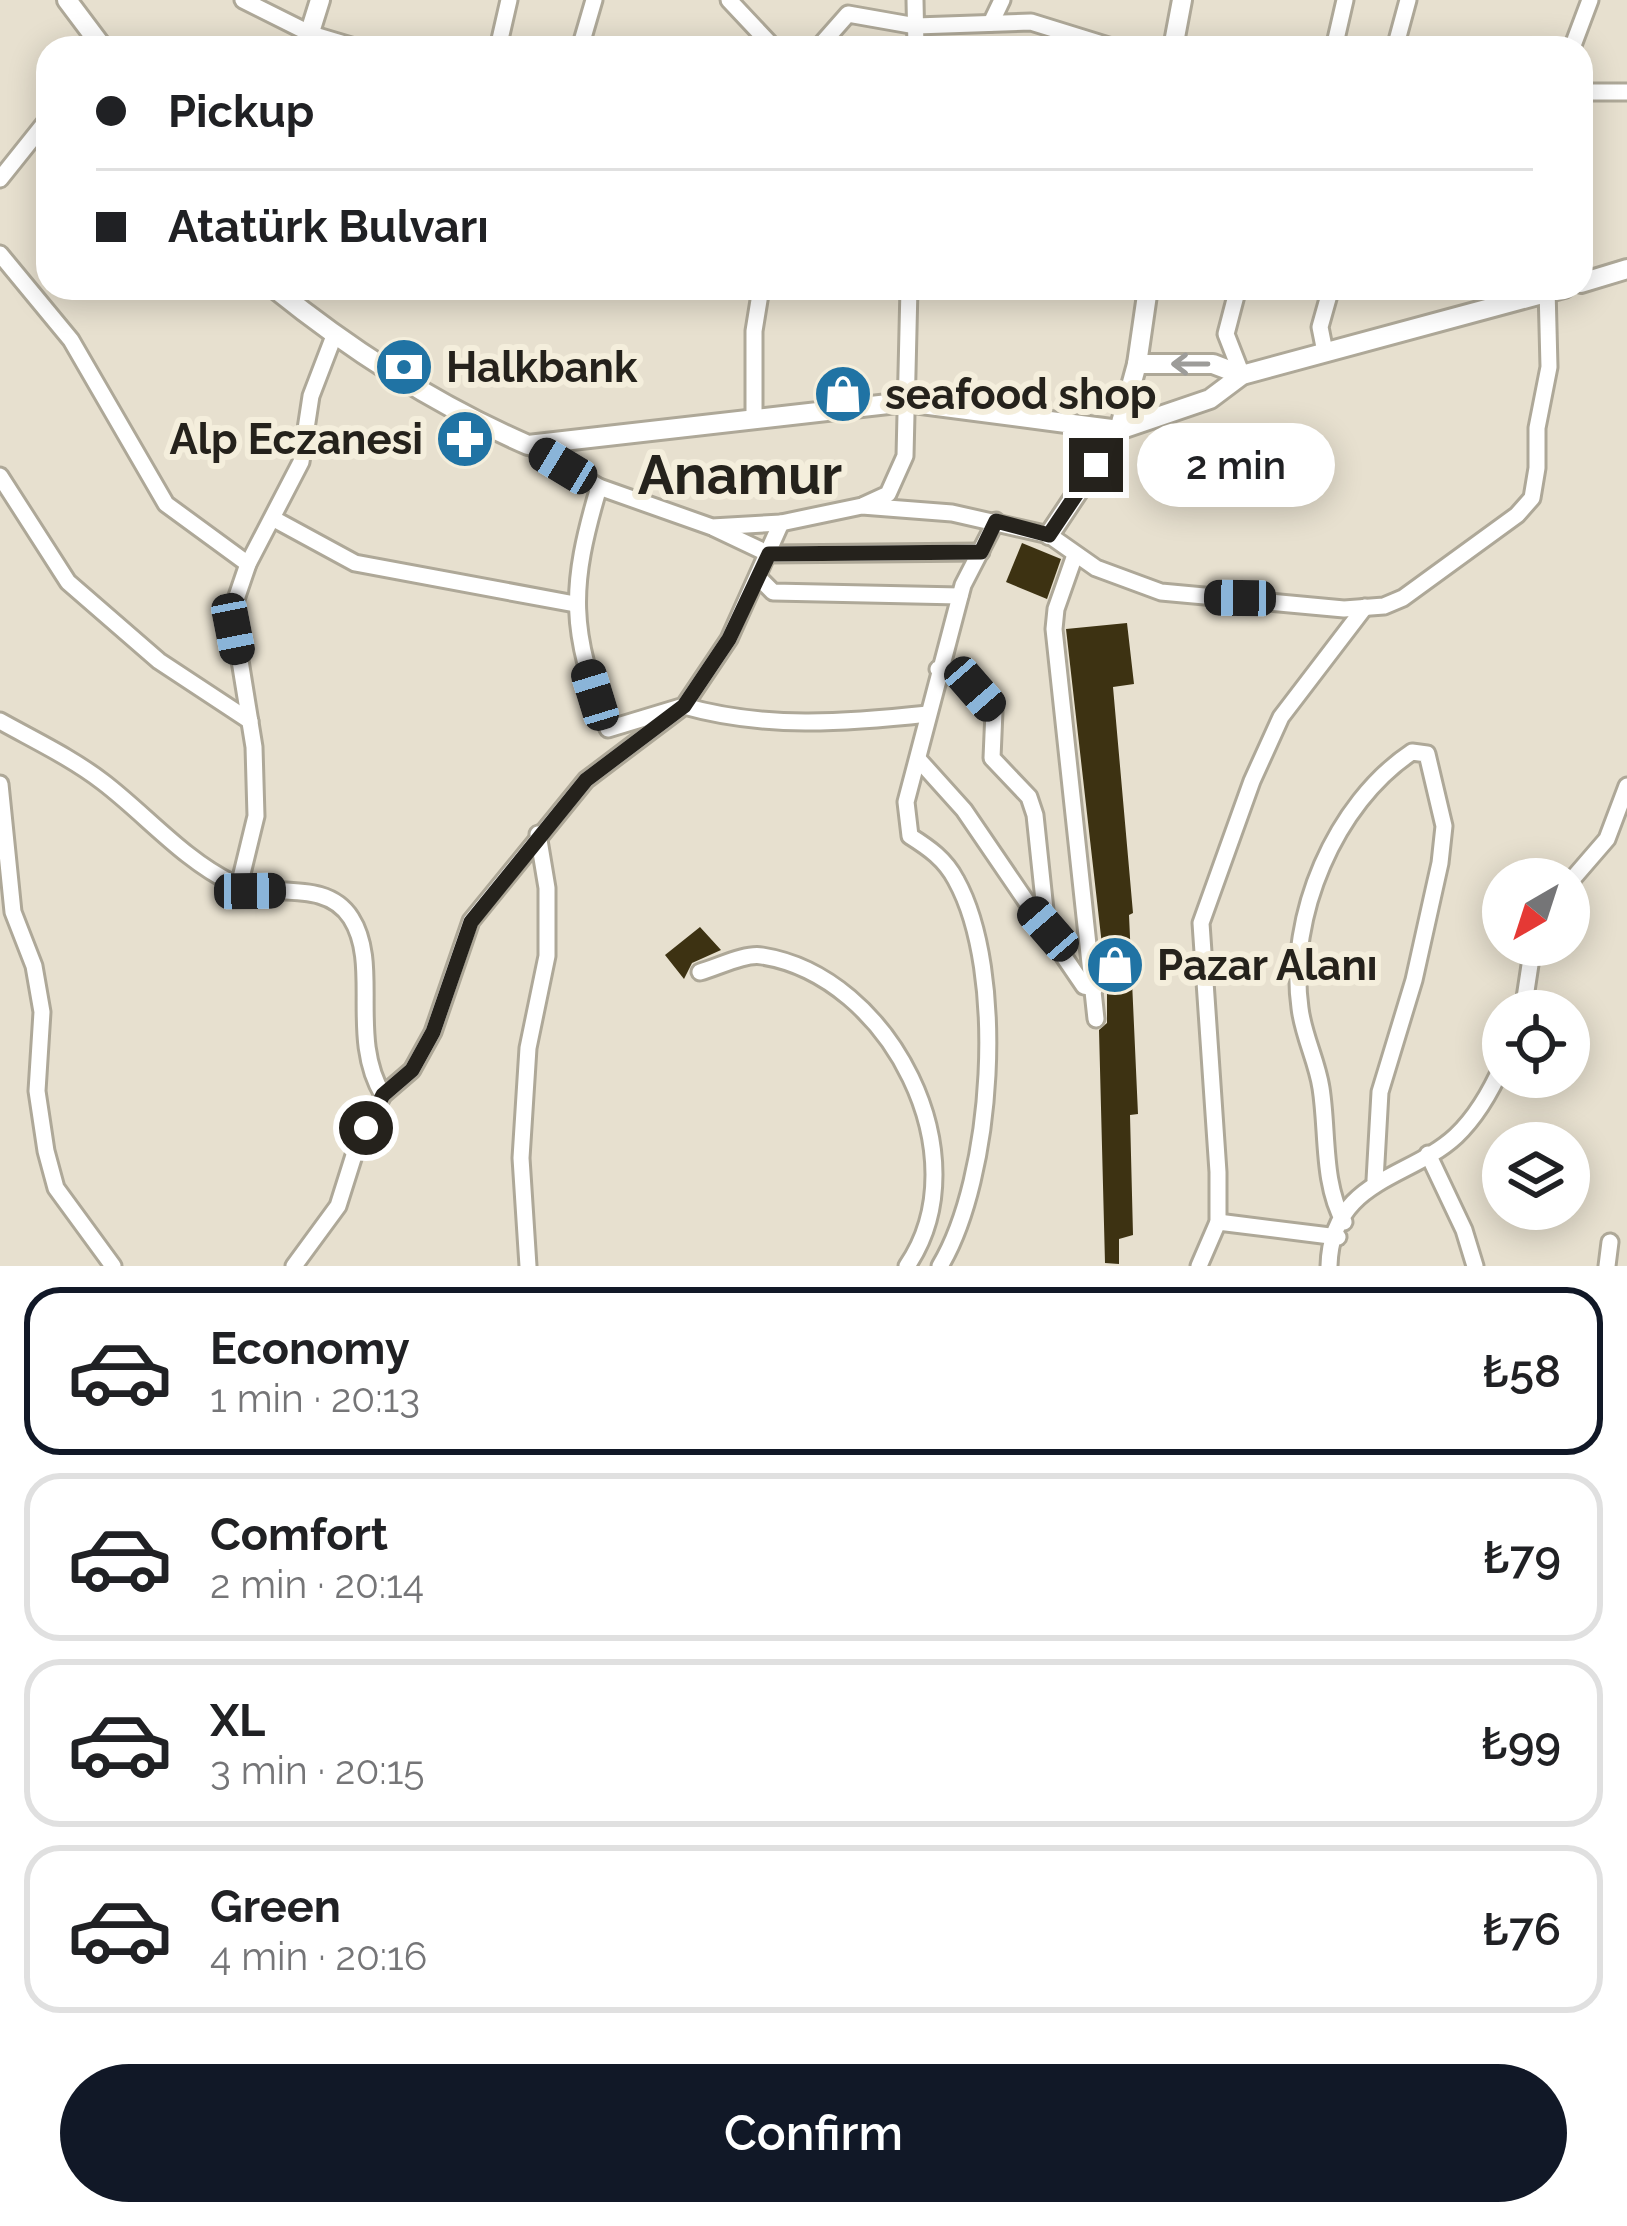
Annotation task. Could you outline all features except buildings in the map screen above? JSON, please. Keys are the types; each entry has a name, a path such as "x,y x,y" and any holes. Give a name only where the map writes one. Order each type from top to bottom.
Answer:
{"street":[{"path":"68,0 94,36"},
{"path":"243,0 300,36"},
{"path":"309,36 320,0"},
{"path":"501,36 509,0"},
{"path":"584,36 594,0"},
{"path":"729,0 764,36"},
{"path":"749,19 754,0"},
{"path":"914,0 916,36"},
{"path":"991,23 1002,0"},
{"path":"1176,36 1183,0"},
{"path":"1337,36 1345,0"},
{"path":"1398,36 1408,0"},
{"path":"1576,36 1590,0"},
{"path":"829,36 848,14 916,26 1031,22 1076,36"},
{"path":"1593,92 1627,92"},
{"path":"0,178 36,133"},
{"path":"0,254 36,298"},
{"path":"1593,279 1627,269"},
{"path":"38,300 71,340 166,504 248,564"},
{"path":"289,300 334,336 477,423 528,445 599,487 712,527 769,554 981,552"},
{"path":"754,418 754,332 759,300"},
{"path":"712,527 781,523 862,506 889,494 899,479 909,300"},
{"path":"1049,535 1119,430 1137,364 1146,300"},
{"path":"1235,300 1226,334 1242,375"},
{"path":"1325,352 1320,327 1328,300"},
{"path":"528,445 579,443 906,401 1119,430 1210,399 1242,375 1516,300"},
{"path":"862,506 996,521 1049,535 1126,582 1161,592 1365,608 1403,598 1517,515 1532,498 1552,300"},
{"path":"239,886 256,816 250,721 232,611 248,564 301,463 311,396 334,336"},
{"path":"1137,364 1213,364 1242,375"},
{"path":"0,476 68,582 159,661 250,721"},
{"path":"599,487 578,559 575,604 585,662 608,728 684,706 719,716 830,724 928,714"},
{"path":"274,519 355,563 575,604"},
{"path":"940,1266 960,1233 976,1179 984,1128 986,1006 971,920 957,880 937,853 910,836 906,802 960,596 996,521"},
{"path":"294,1266 338,1206 356,1149 383,1095 412,1070 433,1032 471,922 586,780 684,706 760,580 781,523"},
{"path":"1075,555 1054,629 1096,1019"},
{"path":"760,580 773,592 960,596"},
{"path":"1199,1266 1218,1222 1201,923 1252,781 1281,717 1365,608"},
{"path":"938,669 975,689 994,711 992,758 1029,797 1035,814 1048,929"},
{"path":"0,721 99,779 213,874 239,886 317,895 353,921 360,945 365,1062 383,1095"},
{"path":"1341,1229 1331,1199 1321,1085 1300,1010 1298,941 1312,890 1338,837 1388,768 1412,752 1427,754 1444,826 1422,946 1380,1092 1375,1180"},
{"path":"919,760 964,810 1084,986 1095,988"},
{"path":"0,784 7,909 34,966 42,1012 37,1091 56,1189 113,1266"},
{"path":"1590,859 1607,839 1627,786"},
{"path":"528,1266 522,1136 528,1048 547,956 547,888 538,834"},
{"path":"700,972 759,955 831,981 875,1018 923,1103 932,1207 920,1248 907,1266"},
{"path":"1329,1266 1341,1229 1375,1180 1455,1138 1482,1096"},
{"path":"1427,1154 1465,1230 1475,1266"},
{"path":"1218,1222 1341,1229"},
{"path":"1607,1266 1610,1242"}],"place":[{"name":"Halkbank","path":"404,367"},
{"name":"seafood shop","path":"843,394"},
{"name":"Alp Eczanesi","path":"465,439"},
{"name":"Pazar Alanı","path":"1115,965"}],"district":[{"name":"Anamur","path":"740,475"}],"route":[{"path":"366,1128 383,1095 412,1070 433,1032 471,922 586,780 684,706 729,639 769,554 981,552 996,521 1049,535 1096,465"}]}
